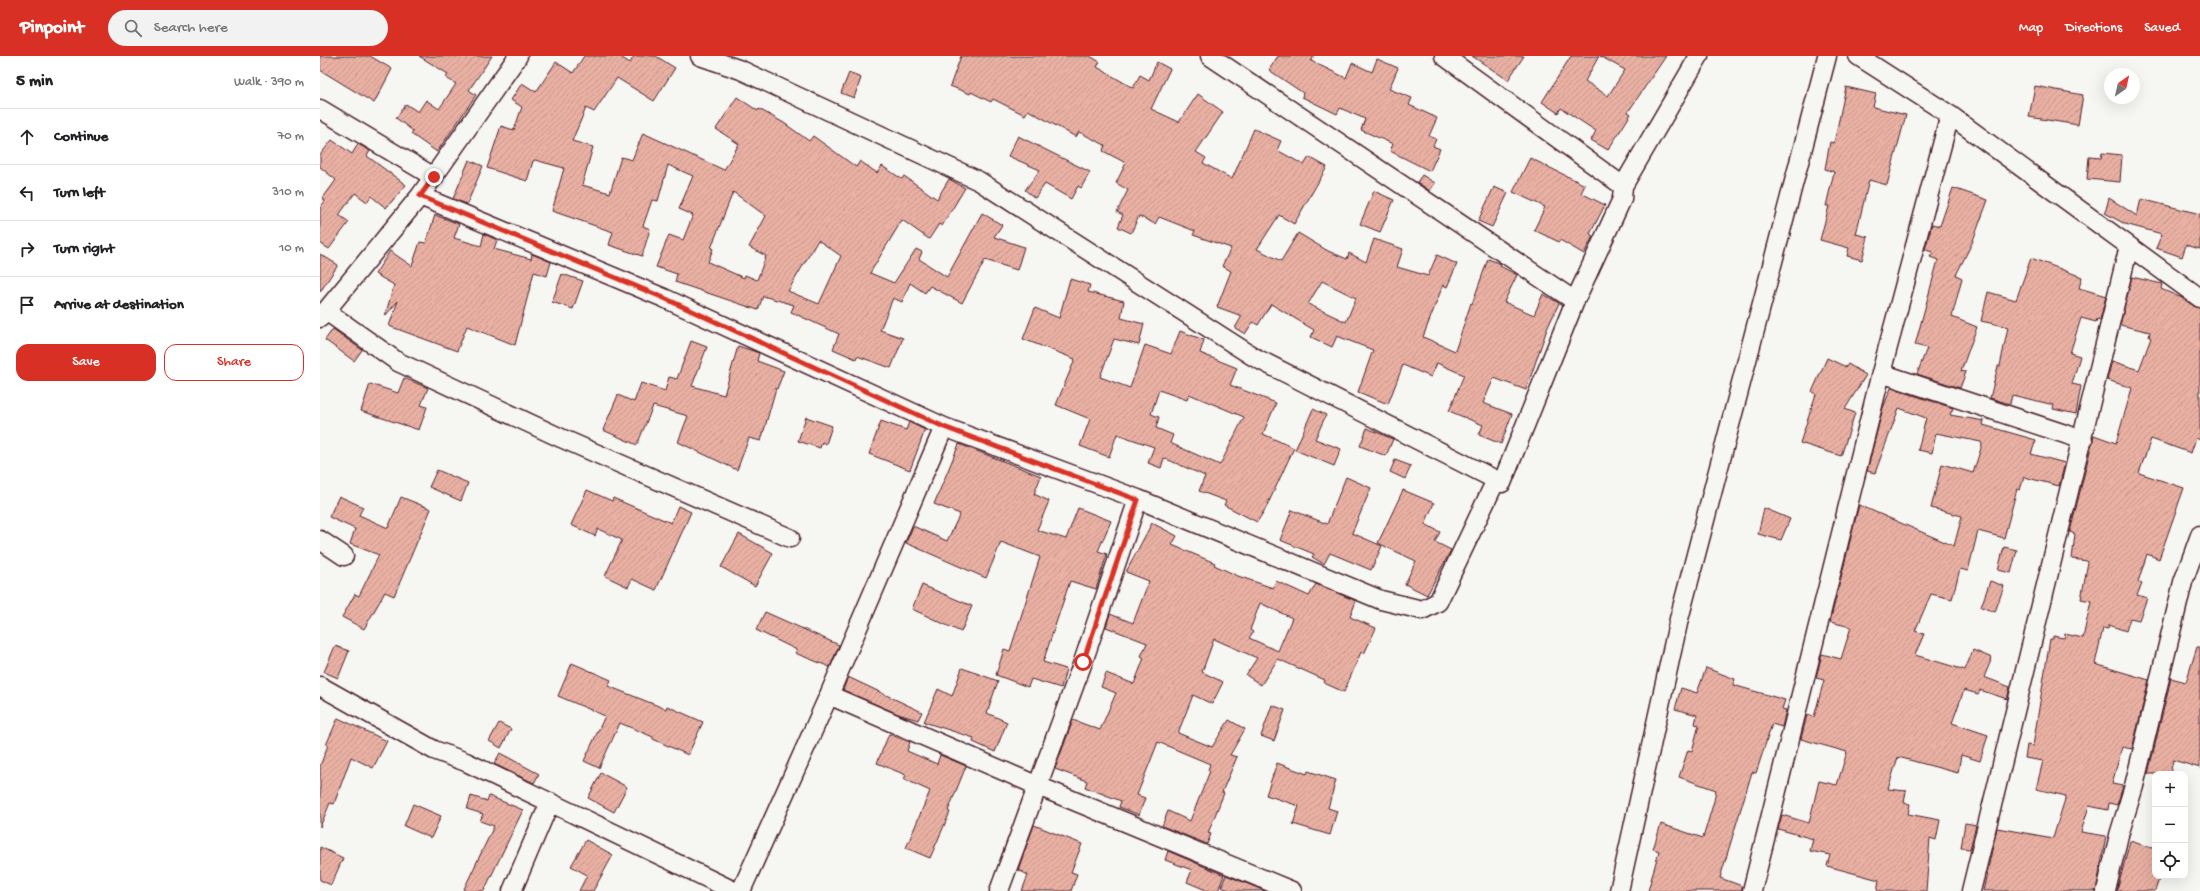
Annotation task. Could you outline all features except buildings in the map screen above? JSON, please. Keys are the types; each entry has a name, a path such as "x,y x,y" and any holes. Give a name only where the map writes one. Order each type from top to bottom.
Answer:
{"street":[{"path":"518,56 420,196 323,315 398,362 561,438 790,538"},
{"path":"700,56 741,70 979,181 1254,357 1502,483 1574,301 1622,199 1623,186 1699,56"},
{"path":"1210,56 1574,301"},
{"path":"1444,56 1623,186"},
{"path":"1620,891 1679,619 1827,56"},
{"path":"1858,56 1950,115 2200,298"},
{"path":"320,109 434,177"},
{"path":"1752,891 1882,373 1950,115"},
{"path":"420,196 664,298 944,427 1138,500 1381,600 1422,610 1438,602 1496,480"},
{"path":"1971,891 2083,440 2129,246"},
{"path":"1882,373 2083,440"},
{"path":"741,891 829,695 944,427"},
{"path":"999,891 1083,662 1138,500"},
{"path":"2106,891 2119,835 2134,786 2183,582 2200,535"},
{"path":"320,540 344,556"},
{"path":"320,686 434,750 466,762 734,891"},
{"path":"829,695 1038,786 1292,891"},
{"path":"512,891 550,802"}],"route":[{"path":"434,177 420,196 664,298 944,427 1138,500 1083,662"}]}
